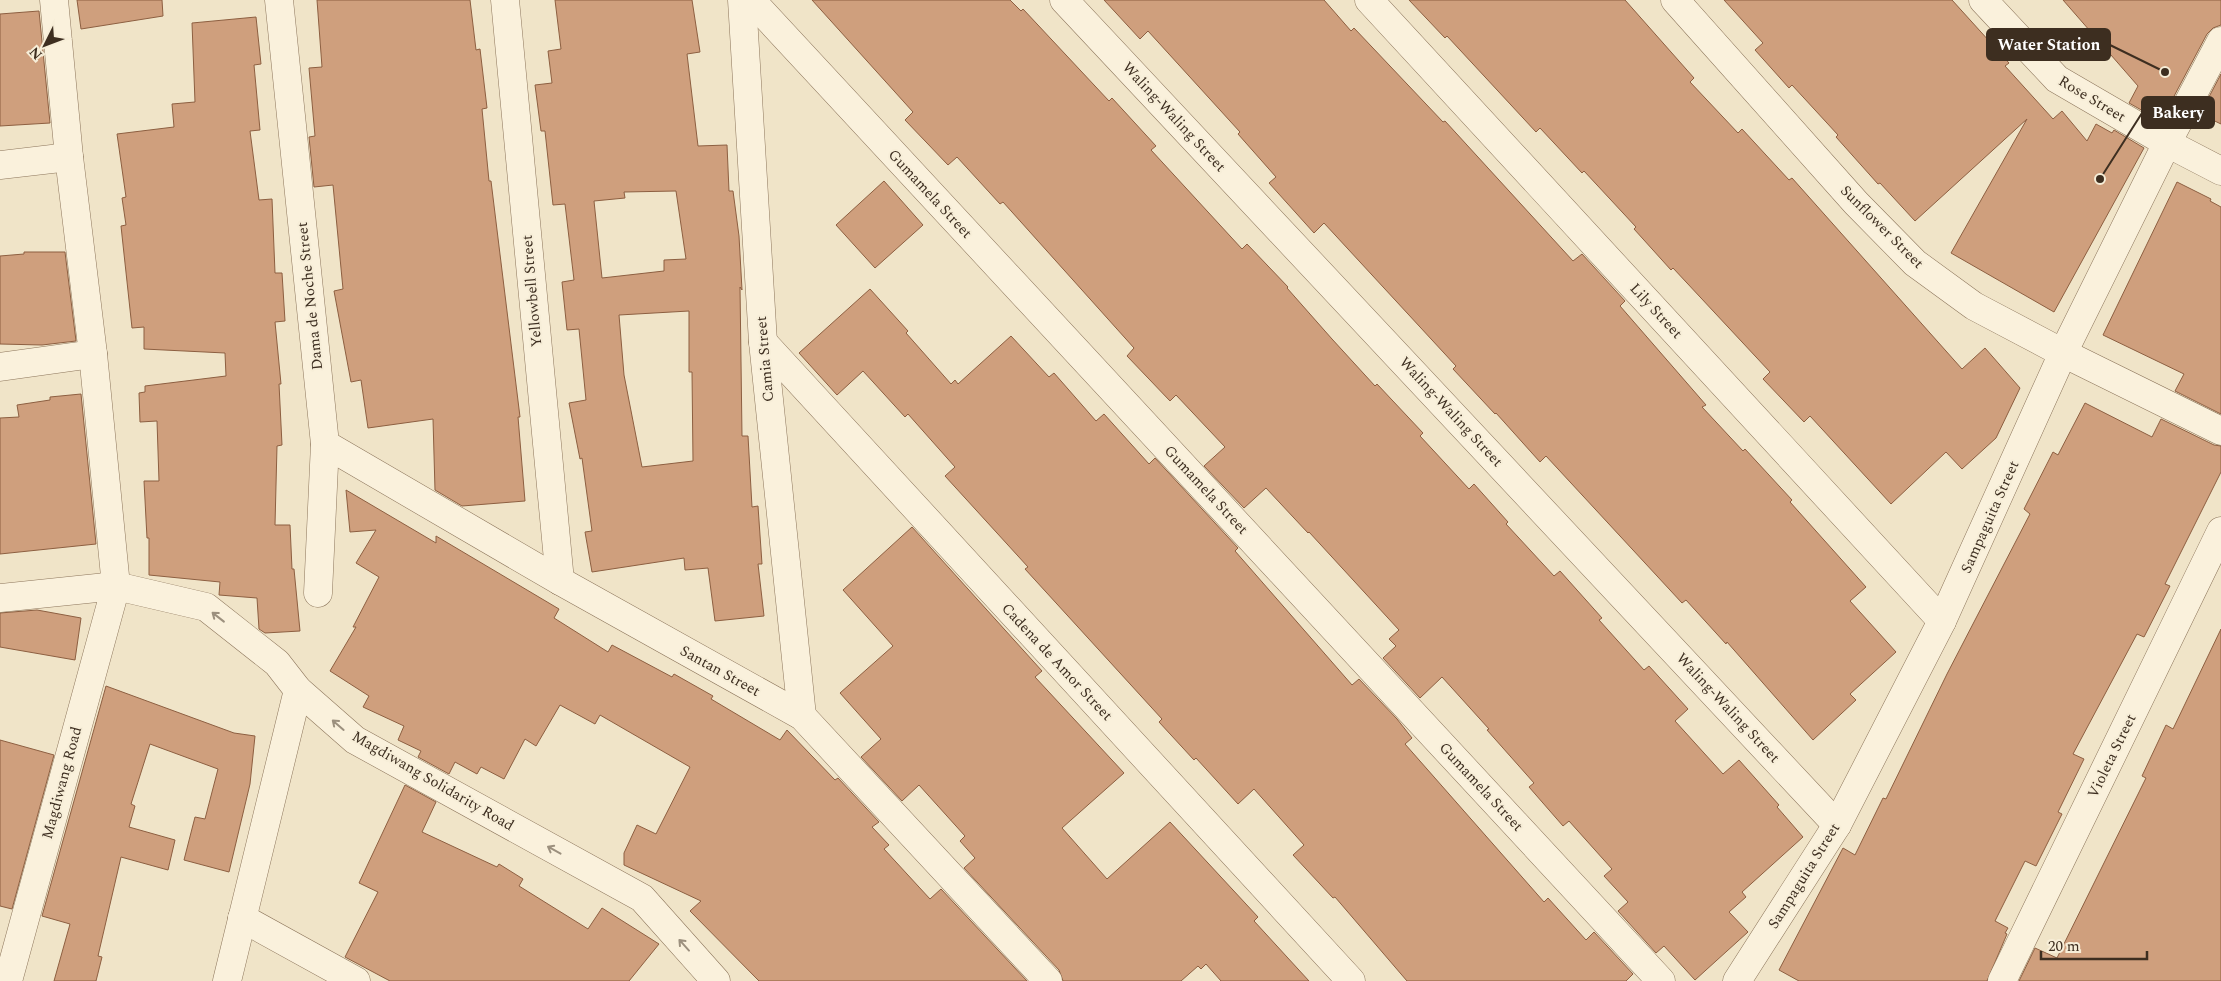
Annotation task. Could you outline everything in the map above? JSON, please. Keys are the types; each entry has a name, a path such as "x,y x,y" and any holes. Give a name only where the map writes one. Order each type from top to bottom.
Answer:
{"street":[{"path":"54,0 68,157 93,354 116,586"},
{"name":"Dama de Noche Street","path":"280,0 325,444 318,593"},
{"name":"Yellowbell Street","path":"504,0 560,581"},
{"name":"Camia Street","path":"742,0 763,342 802,716"},
{"name":"Gumamela Street","path":"751,0 1661,981"},
{"name":"Waling-Waling Street","path":"1064,0 1837,825"},
{"name":"Lily Street","path":"1370,0 1942,621"},
{"name":"Sunflower Street","path":"1674,0 1856,203 1914,263 1974,306 2063,354 2221,431"},
{"name":"Rose Street","path":"1983,0 2057,79 2167,143 2221,171"},
{"name":"Sampaguita Street","path":"1737,981 1837,825 1942,621 2063,354 2167,143 2221,41"},
{"path":"0,165 68,157"},
{"name":"Cadena de Amor Street","path":"763,342 1351,981"},
{"path":"0,367 93,354"},
{"name":"Santan Street","path":"325,444 560,581 802,716 1048,981"},
{"name":"Violeta Street","path":"2002,981 2221,531"},
{"name":"Magdiwang Solidarity Road","path":"0,598 116,586 206,607 278,663 298,690 355,740 642,898 716,981"},
{"name":"Magdiwang Road","path":"8,981 116,586"},
{"path":"227,981 298,690"},
{"path":"242,918 356,981"}],"building":[{"path":"77,0 162,0 163,16 81,29"},
{"path":"317,0 470,0 476,50 480,49 487,108 482,109 489,181 491,181 520,417 518,417 525,501 462,506 435,490 433,419 368,428 361,380 351,382 334,291 343,289 333,185 314,187 309,137 315,136 309,68 322,67"},
{"path":"555,0 692,0 700,52 687,54 698,146 727,145 729,191 733,191 739,236 742,290 740,287 742,436 748,436 752,507 758,506 762,564 758,564 764,616 715,621 708,568 685,570 684,558 592,572 585,532 592,531 582,458 580,459 569,403 586,400 579,329 567,330 562,282 574,280 565,204 553,205 545,131 541,131 535,85 552,83 548,51 561,49","holes":["676,191 686,259 664,260 664,271 602,278 594,201 625,198 624,192","689,311 689,372 692,372 693,461 642,467 624,375 619,315"]},
{"path":"812,0 1010,0 1021,11 1023,9 1109,101 1112,98 1156,146 1151,150 1242,249 1247,244 1288,287 1375,386 1377,384 1423,433 1420,436 1469,489 1474,484 1508,522 1506,524 1554,576 1560,571 1602,618 1599,620 1644,670 1649,666 1688,709 1675,721 1723,774 1739,760 1779,805 1777,807 1803,837 1742,892 1746,897 1729,912 1748,932 1695,980 1664,946 1656,953 1618,911 1628,902 1604,876 1612,869 1569,821 1563,826 1529,787 1534,783 1487,730 1489,729 1442,677 1420,698 1383,658 1396,646 1389,639 1399,630 1266,488 1244,508 1204,466 1225,447 1176,395 1170,401 1127,356 1134,348 1003,202 1000,204 957,157 948,165 905,120 913,112"},
{"path":"1104,0 1324,0 1351,31 1354,28 1443,122 1445,121 1573,261 1582,254 1625,301 1620,306 1706,405 1702,407 1743,451 1745,449 1792,500 1790,502 1866,587 1850,601 1896,652 1850,694 1856,700 1813,740 1727,642 1726,644 1686,600 1682,603 1546,456 1540,462 1453,369 1456,366 1324,223 1314,233 1269,183 1276,177 1238,134 1240,132 1148,31 1140,39"},
{"path":"1409,0 1625,0 1694,78 1690,82 1738,133 1742,129 1789,180 1792,178 1962,369 1985,348 2020,388 1996,438 1962,469 1946,452 1891,504 1810,416 1804,422 1763,379 1770,372 1673,268 1671,270 1634,229 1636,227 1584,171 1582,173 1540,128 1536,132 1447,36 1445,38"},
{"path":"1724,0 1952,0 2009,63 2005,66 2053,119 2062,111 2087,141 2096,124 2112,133 2114,130 2144,148 2054,312 1951,253 2027,119 1915,221 1880,183 1878,184 1836,137 1838,135 1792,85 1789,88 1755,50 1763,43"},
{"path":"2063,0 2221,0 2221,25 2213,28 2207,34 2172,100 2170,99 2159,120 2129,103 2138,86"},
{"path":"39,11 50,123 0,126 0,14"},
{"path":"256,17 261,64 254,65 260,130 250,131 259,200 272,199 275,273 282,273 285,321 275,322 281,384 279,384 282,445 277,446 275,525 290,525 292,569 294,569 300,631 265,633 259,629 257,598 219,595 220,582 149,575 149,538 147,538 144,481 159,481 157,421 140,422 139,393 145,392 145,386 226,376 225,353 144,349 144,327 132,328 121,226 126,225 122,198 126,197 117,134 174,127 172,104 195,102 192,23"},
{"path":"2221,74 2221,124 2200,114"},
{"path":"884,181 923,225 875,268 836,225"},
{"path":"2177,182 2211,199 2210,201 2221,207 2221,414 2175,391 2184,374 2103,335"},
{"path":"24,252 65,252 76,341 42,345 0,344 0,256 24,254"},
{"path":"870,289 908,331 906,333 951,384 955,380 958,384 1011,336 1049,377 1054,373 1096,421 1104,414 1149,464 1155,458 1238,548 1235,551 1352,685 1359,679 1397,719 1412,738 1405,744 1544,902 1548,898 1586,940 1594,932 1633,974 1626,981 1407,981 1335,897 1333,898 1293,855 1304,845 1254,789 1238,804 1196,758 1194,760 1159,722 1162,719 1025,569 1028,567 945,476 955,467 908,414 905,417 863,371 837,395 799,353"},
{"path":"81,394 96,544 0,554 0,418 19,417 17,405 50,400 50,397"},
{"path":"2085,403 2152,437 2161,419 2214,445 2221,446 2221,472 2165,584 2170,586 2144,637 2137,634 2073,754 2084,759 2058,812 2062,814 2036,866 2025,861 1995,921 2008,928 1987,981 1799,981 1779,970 1843,848 1855,855 1883,798 1886,799 1947,674 2030,514 2024,509 2053,452 2058,455"},
{"path":"346,490 436,543 436,536 559,609 554,618 608,652 612,645 672,677 674,674 713,696 711,699 780,740 787,730 835,780 838,778 879,822 872,827 889,845 884,849 930,899 941,889 1027,981 759,981 690,911 701,901 624,865 624,853 637,825 656,834 690,767 600,715 595,724 560,705 536,746 525,739 504,779 481,767 477,774 455,762 449,774 418,757 421,751 398,740 404,726 363,707 369,696 330,671 356,627 353,627 379,577 356,563 376,530 350,532"},
{"path":"912,527 1042,671 1035,677 1124,773 1062,828 1107,879 1170,822 1258,917 1254,921 1309,981 1221,981 1206,964 1201,969 1198,966 1181,981 1063,981 1059,970 964,868 975,858 960,841 965,836 919,785 902,801 861,757 881,739 840,693 893,646 843,590"},
{"path":"37,610 81,618 75,660 0,647 0,613"},
{"path":"2221,629 2221,981 2019,981 2035,948 2057,958 2146,778 2142,776 2166,725 2173,729"},
{"path":"106,686 234,733 255,736 250,784 229,872 184,860 195,817 205,819 218,769 150,744 131,804 135,806 129,827 175,840 168,870 121,857 98,956 102,957 96,981 54,981 70,924 42,916"},
{"path":"0,740 54,755 12,909 0,906"},
{"path":"405,785 436,802 422,832 497,867 499,864 523,879 519,886 588,929 602,908 659,944 629,981 390,981 345,957 378,892 359,883"}],"place":[{"name":"Water Station","path":"2165,72"},
{"name":"Bakery","path":"2100,179"}]}
